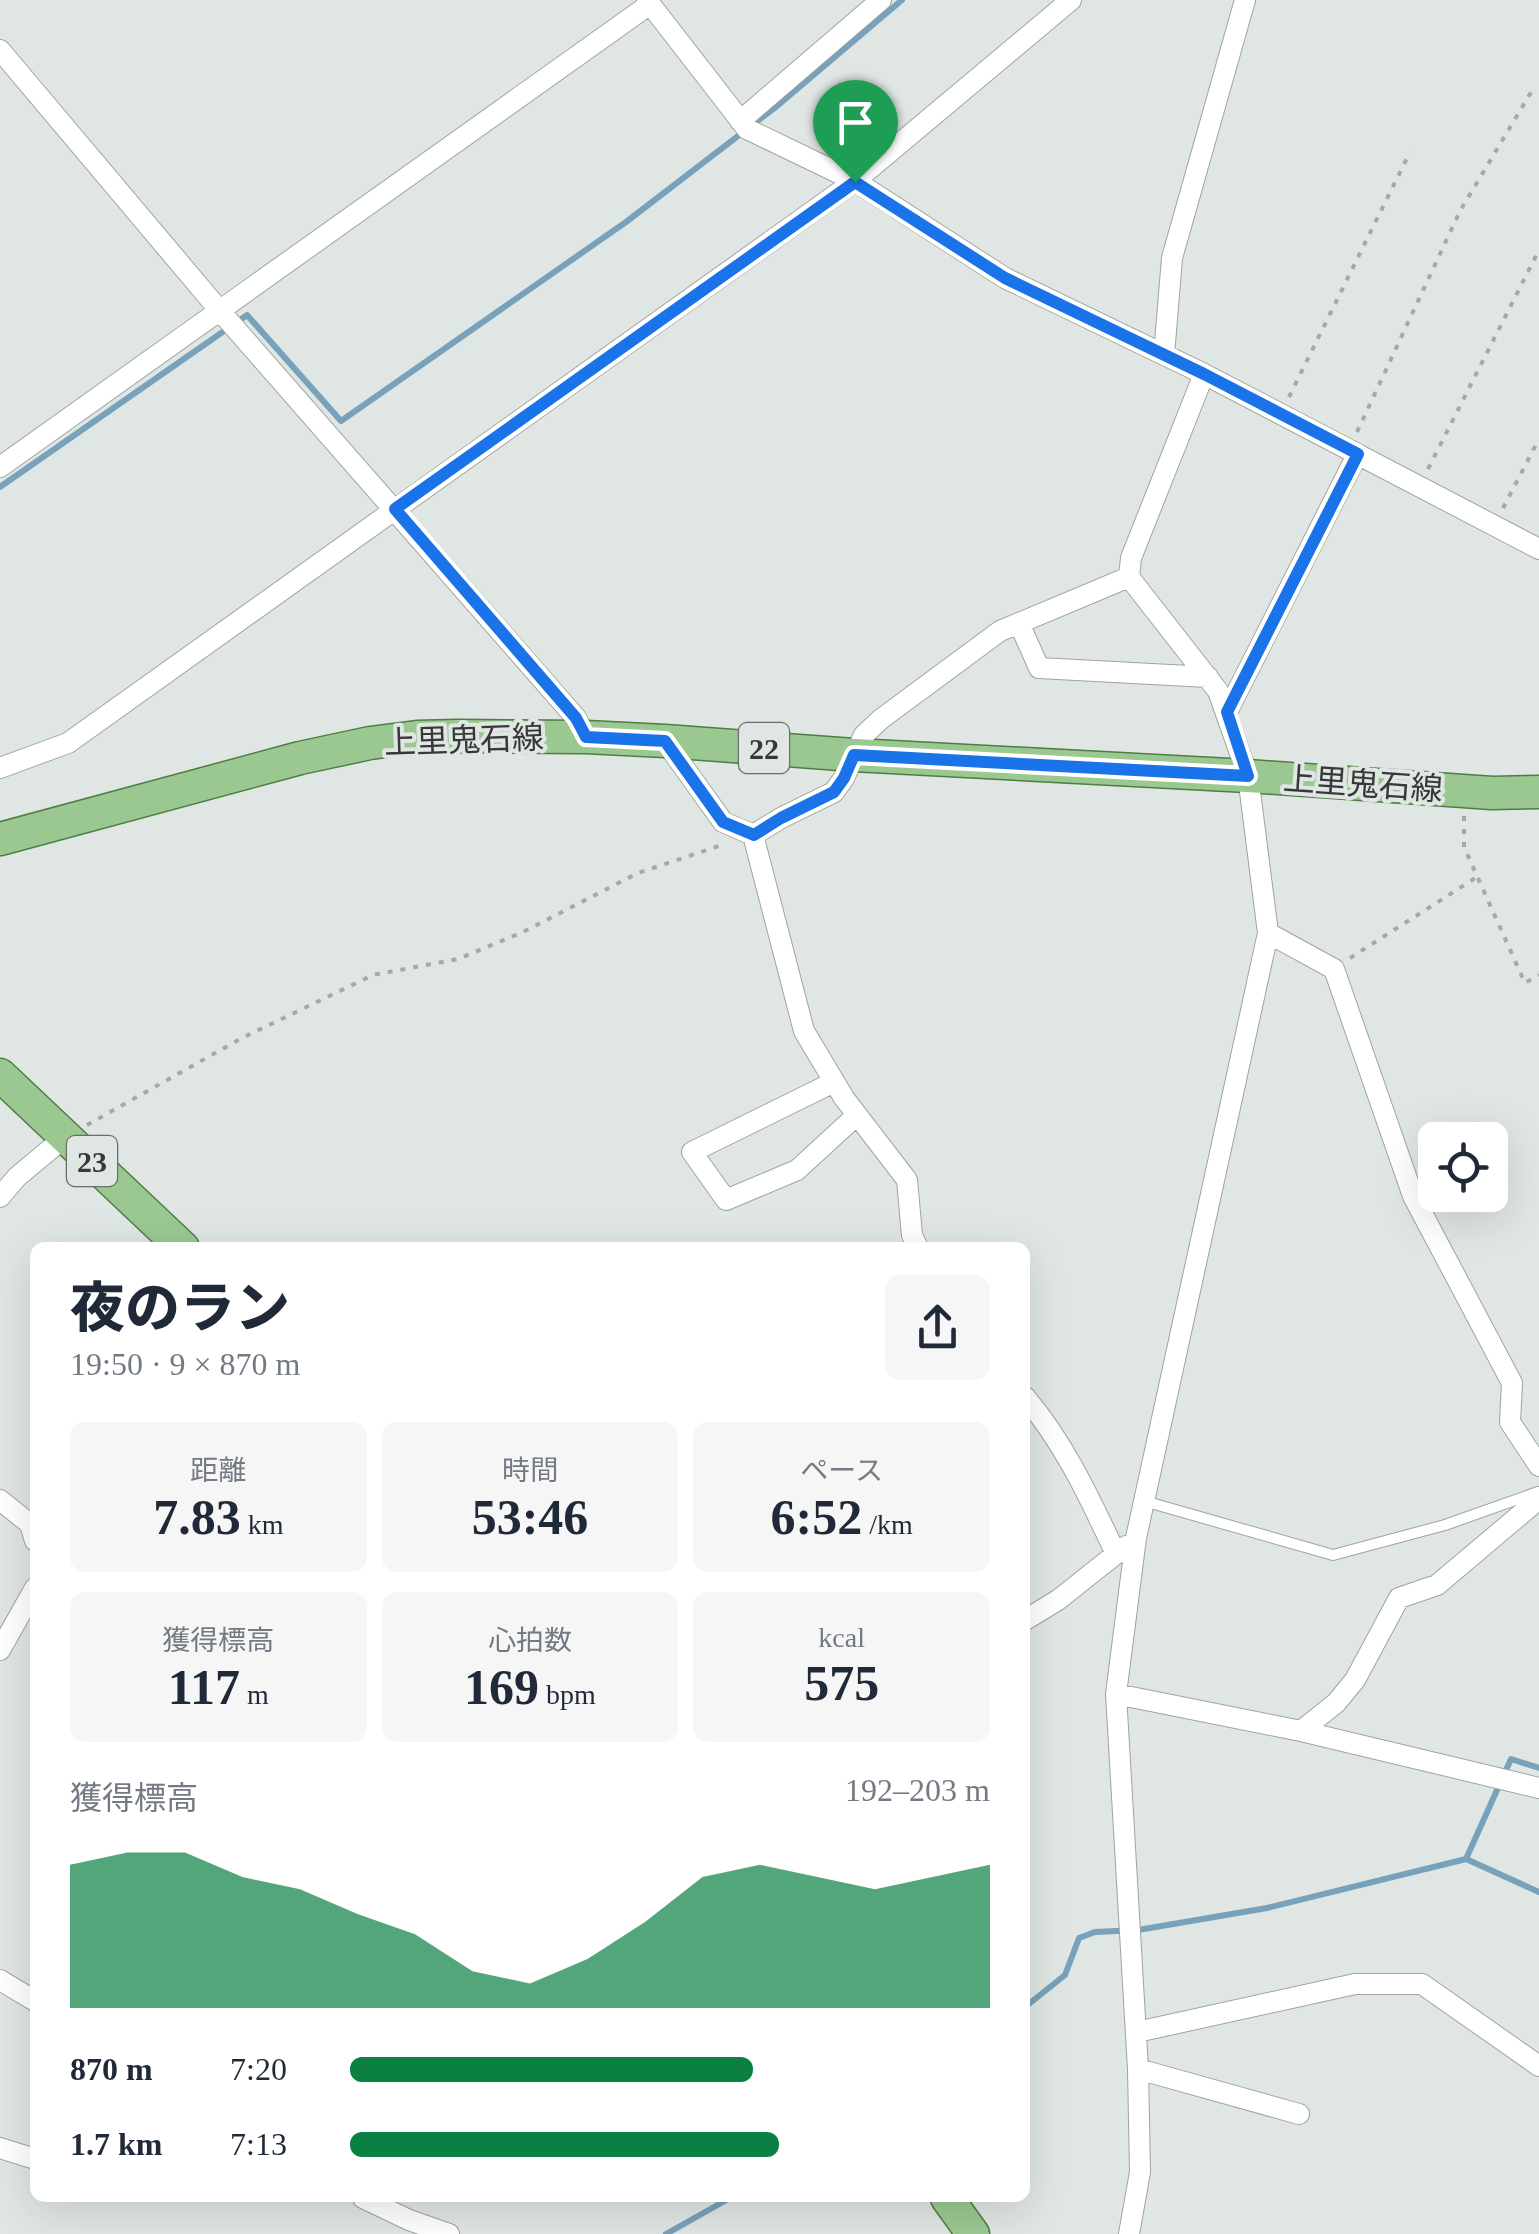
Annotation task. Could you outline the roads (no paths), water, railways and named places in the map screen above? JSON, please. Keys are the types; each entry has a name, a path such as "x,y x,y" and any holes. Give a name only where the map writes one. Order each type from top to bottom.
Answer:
{"main road":[{"name":"上里鬼石線","path":"0,839 300,758 370,744 458,736 665,741 1464,792 1539,792"},
{"name":"23","path":"0,1075 177,1242"}],"street":[{"path":"740,120 881,0"},
{"path":"0,768 68,743 855,182 1070,0"},
{"path":"1164,354 1172,258 1245,0"},
{"path":"0,468 649,2 746,128 855,182 1005,278 1204,374 1539,550"},
{"path":"0,50 220,311 576,718 586,737"},
{"path":"1130,2234 1140,2172 1138,2069 1116,1694 1136,1538 1268,933 1248,776 1227,712 1218,691 1129,577 1130,558 1204,374"},
{"path":"1227,712 1353,452"},
{"path":"754,835 834,792 864,735 1000,632 1129,577"},
{"path":"1019,623 1039,668 1208,678"},
{"path":"665,741 723,822 754,835"},
{"path":"754,835 804,1031 834,1082 907,1180 915,1242"},
{"path":"1268,933 1334,969 1413,1196 1512,1383 1510,1422 1539,1466"},
{"path":"834,1082 692,1152 726,1200 796,1170 857,1115"},
{"path":"0,1196 16,1177 66,1137"},
{"path":"1030,1403 1078,1475 1116,1554"},
{"path":"1301,1731 1336,1703 1355,1680 1399,1598 1438,1585 1539,1495"},
{"path":"0,1500 30,1524"},
{"path":"1030,1617 1058,1600 1136,1538"},
{"path":"0,1650 30,1597"},
{"path":"1116,1694 1301,1731 1539,1788"},
{"path":"0,1980 30,1998"},
{"path":"1137,2032 1355,1984 1422,1984 1539,2066"},
{"path":"1138,2069 1299,2114"},
{"path":"0,2148 30,2157"},
{"path":"371,2202 449,2234"}],"lane":[{"path":"1144,1500 1333,1555 1539,1495"}],"waterway":[{"path":"0,487 247,315 341,421 626,222 777,106 902,0"},
{"path":"1466,1859 1511,1759 1539,1768"},
{"path":"1030,2003 1065,1975 1079,1938 1095,1932 1138,1930 1267,1908 1466,1859 1539,1892"},
{"path":"666,2234 723,2202"}]}
